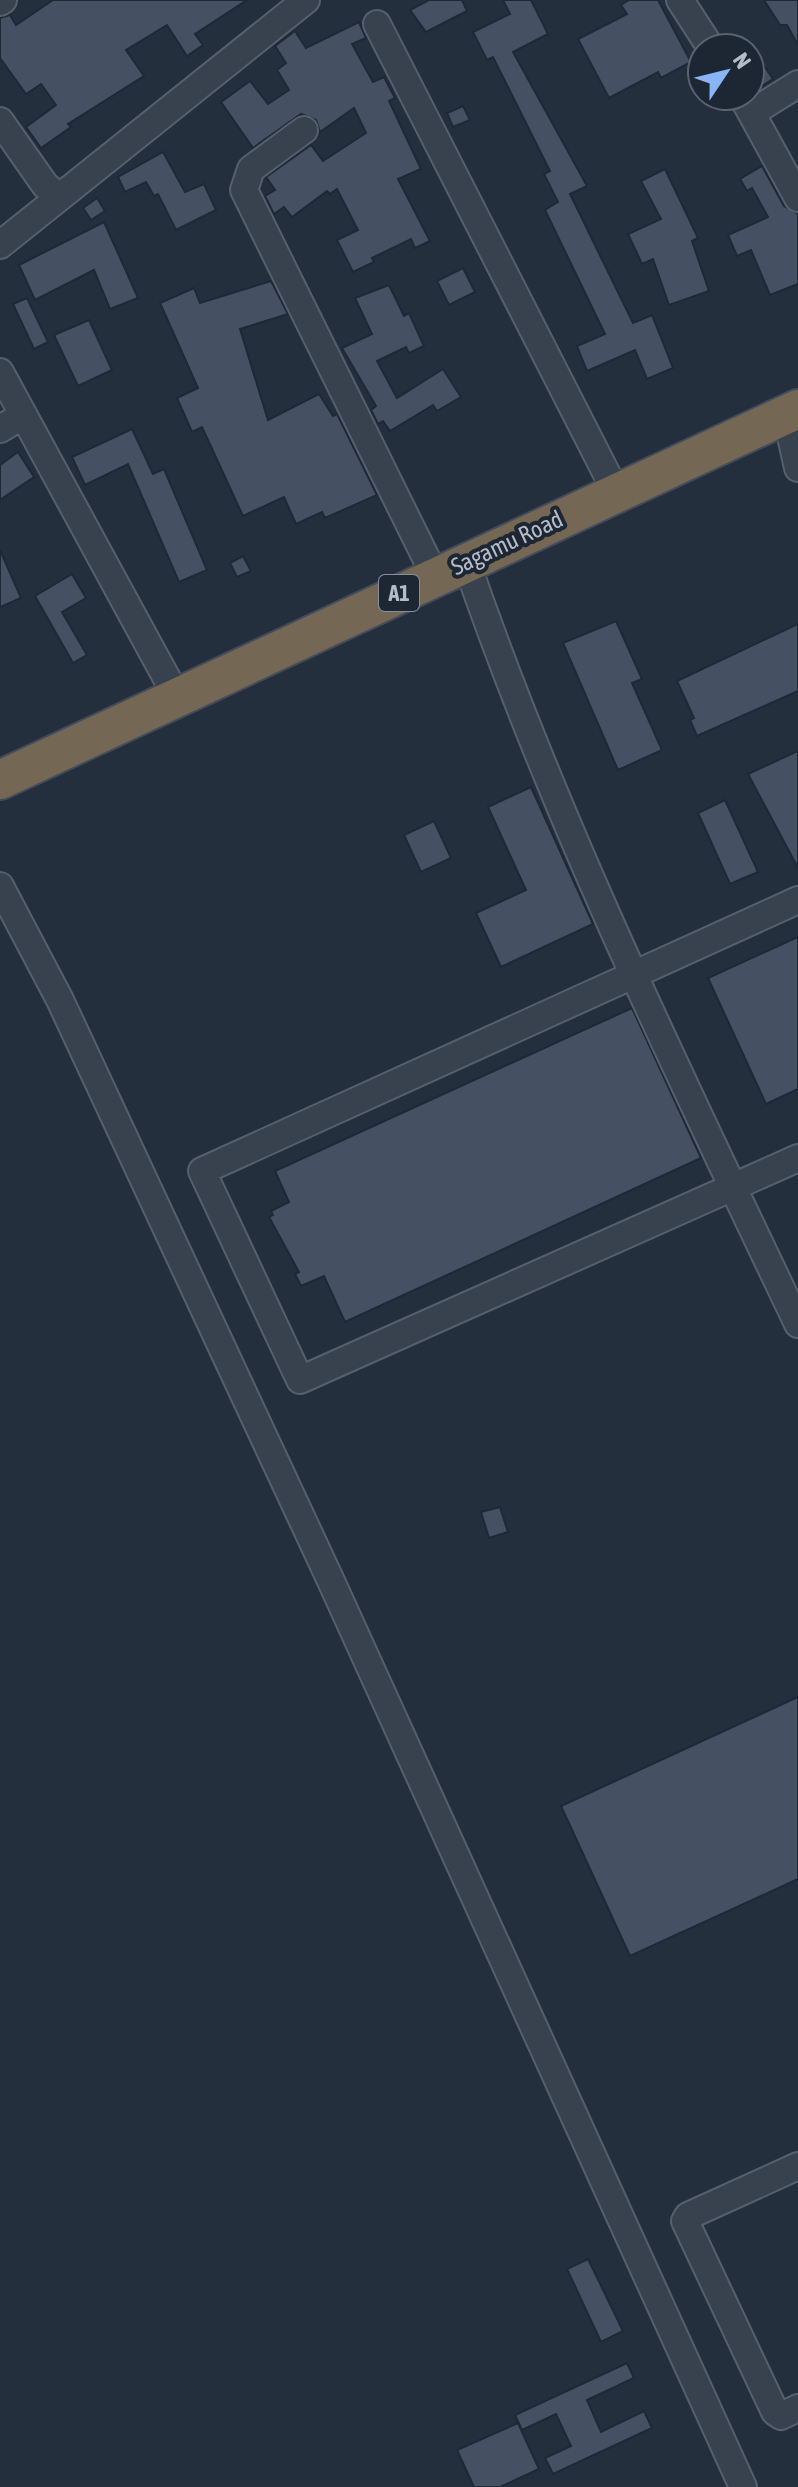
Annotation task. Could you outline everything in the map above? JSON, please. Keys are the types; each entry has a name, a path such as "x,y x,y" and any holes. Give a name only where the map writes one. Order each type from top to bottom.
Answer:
{"highway":[{"name":"Sagamu Road","path":"0,780 792,412"}],"street":[{"path":"0,245 306,0"},
{"path":"680,0 701,32"},
{"path":"377,24 616,492"},
{"path":"766,97 798,84"},
{"path":"752,112 798,198"},
{"path":"0,121 45,185 58,196"},
{"path":"304,130 251,169 244,190 501,661 635,975 798,1324"},
{"path":"0,372 11,422 177,697"},
{"path":"792,412 798,468"},
{"path":"0,886 60,1000 331,1581 743,2487"},
{"path":"798,900 202,1171 300,1380 798,1158"},
{"path":"798,2166 688,2216 685,2221 775,2412 781,2416 798,2408"}],"building":[{"path":"53,0 247,0 195,34 203,45 187,56 167,25 126,50 144,76 68,124 71,127 41,148 26,127 56,105 41,84 26,94 0,58 0,18 10,15 16,25"},
{"path":"429,0 462,0 467,11 426,32 410,10"},
{"path":"503,0 531,0 548,34 513,52 587,186 570,194 633,323 652,315 673,368 647,379 635,350 587,371 577,346 605,334 545,210 558,202 544,174 550,171 493,57 487,60 473,32 510,14"},
{"path":"629,0 658,0 686,53 686,65 661,78 658,72 609,98 578,39 627,14 621,5"},
{"path":"764,0 798,0 798,45 787,25 780,25"},
{"path":"359,22 366,38 352,44 373,82 384,77 395,98 389,101 421,169 398,179 430,241 415,248 411,239 372,258 374,262 353,272 337,240 358,230 337,189 330,194 327,191 292,217 284,207 274,214 265,196 275,190 266,177 311,145 323,161 366,133 354,108 320,132 316,120 301,114 253,148 221,102 250,81 268,104 289,90 277,70 286,63 275,46 295,31 306,48"},
{"path":"766,69 773,79 766,83"},
{"path":"463,106 470,120 453,127 447,113"},
{"path":"163,152 185,192 204,184 216,210 176,230 158,194 154,196 146,182 125,192 118,177"},
{"path":"762,166 784,206 798,214 798,284 770,295 751,250 737,256 728,235 768,217 752,188 747,191 740,179"},
{"path":"665,169 698,238 692,241 709,291 669,305 653,259 642,264 628,234 661,219 641,181"},
{"path":"97,198 105,211 91,220 83,208"},
{"path":"104,222 138,298 110,309 94,270 35,300 19,265"},
{"path":"463,268 475,292 449,305 437,281"},
{"path":"271,281 288,314 240,329 268,420 319,394 333,416 337,414 377,495 325,518 322,512 296,524 284,497 243,516 202,427 192,432 177,398 198,388 160,303 194,288 200,303"},
{"path":"389,285 404,316 409,313 424,346 409,353 406,347 377,361 397,398 443,369 461,397 437,411 433,405 390,431 383,421 378,424 371,410 376,406 342,348 372,334 355,298"},
{"path":"27,298 48,342 34,349 13,304"},
{"path":"89,320 112,370 78,386 54,335"},
{"path":"132,429 153,474 164,469 207,570 179,582 128,464 85,485 72,457"},
{"path":"18,452 34,477 0,500 0,465"},
{"path":"0,550 21,598 0,607"},
{"path":"243,556 251,571 237,577 230,563"},
{"path":"72,574 86,598 62,612 87,655 73,663 35,596"},
{"path":"616,621 642,679 632,683 662,750 618,770 563,643"},
{"path":"798,624 798,691 697,736 690,720 694,718 677,681"},
{"path":"798,751 798,868 748,774"},
{"path":"531,787 593,924 501,967 476,913 526,890 488,807"},
{"path":"725,800 758,872 730,884 698,813"},
{"path":"434,821 451,858 421,872 404,835"},
{"path":"798,937 798,1089 766,1104 708,978"},
{"path":"632,1008 701,1158 345,1322 324,1276 301,1286 295,1274 299,1272 269,1217 273,1215 271,1211 289,1202 275,1171"},
{"path":"500,1507 508,1532 489,1538 481,1512"},
{"path":"798,1697 798,1879 630,1956 561,1806"},
{"path":"588,2259 623,2331 601,2342 567,2269"},
{"path":"627,2363 634,2378 587,2400 601,2432 644,2411 652,2428 553,2474 545,2458 571,2446 556,2414 522,2430 515,2415"},
{"path":"518,2423 539,2469 500,2487 474,2487 457,2450"}]}
